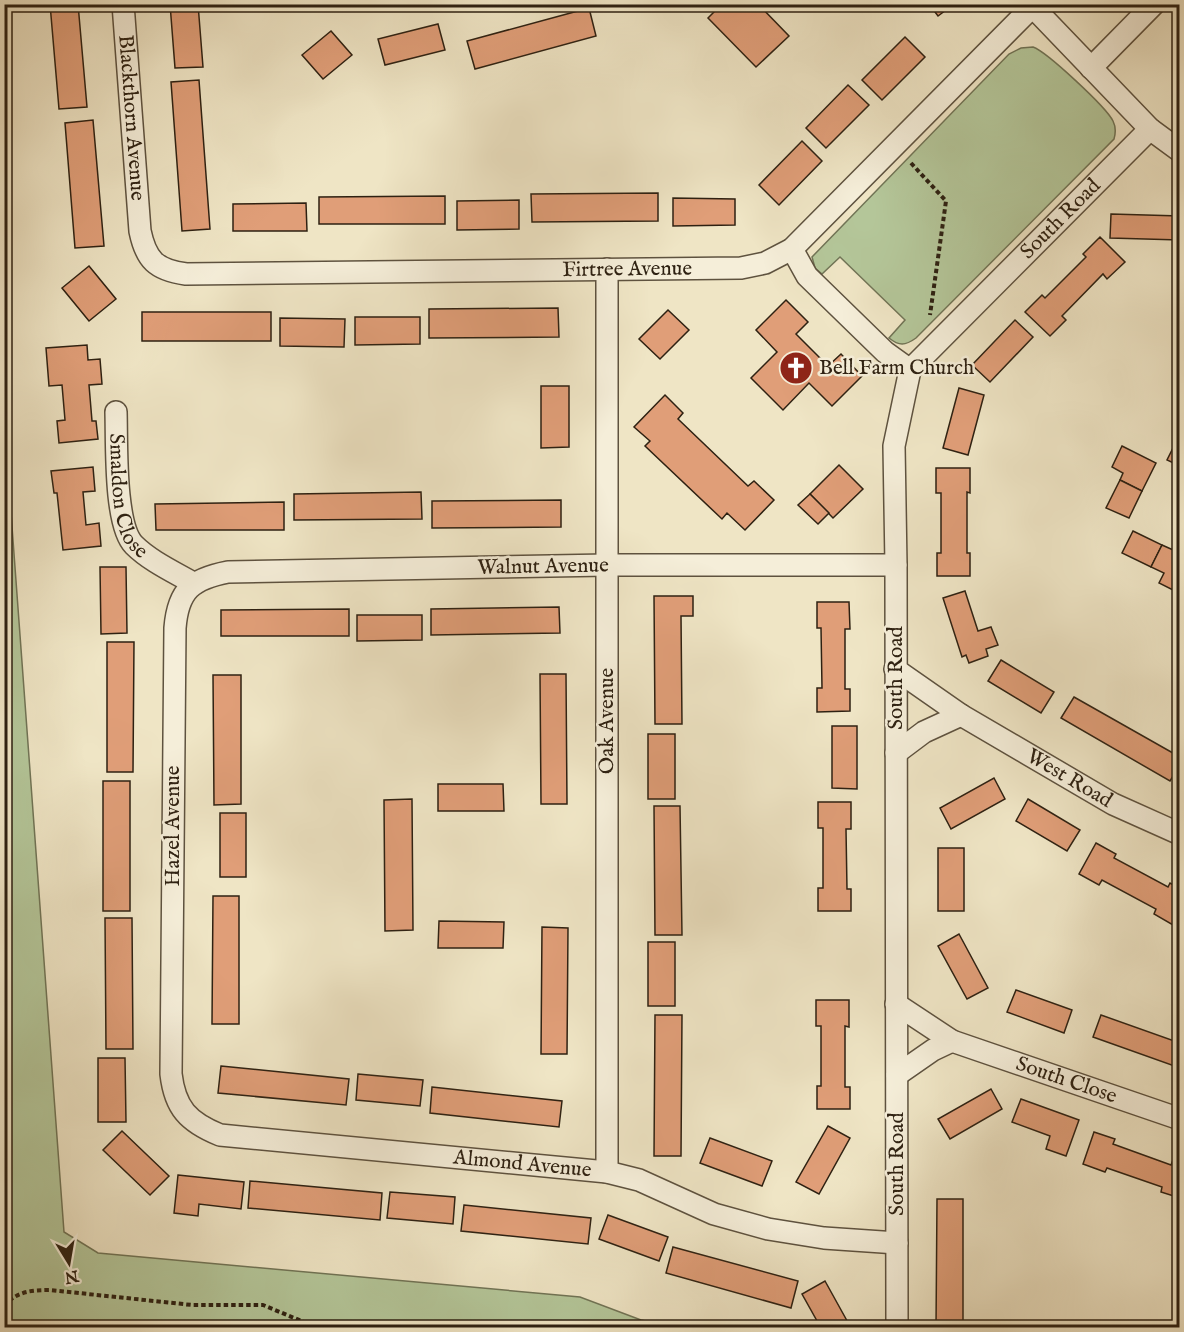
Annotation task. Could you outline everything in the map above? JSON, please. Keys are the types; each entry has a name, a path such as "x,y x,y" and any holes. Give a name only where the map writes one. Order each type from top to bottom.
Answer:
{"street":[{"name":"Blackthorn Avenue","path":"123,4 140,231"},
{"path":"1091,68 1154,4"},
{"name":"Firtree Avenue","path":"140,231 143,248 153,261 167,272 186,274 741,268 765,263 792,249 896,146 1031,6"},
{"path":"1031,6 1150,129 1179,151"},
{"name":"South Road","path":"897,1328 894,446 917,362 1150,129"},
{"path":"792,249 807,276 885,352 917,362"},
{"name":"Oak Avenue","path":"607,269 607,1172"},
{"name":"Smaldon Close","path":"116,412 120,508 124,528 132,544 193,583"},
{"name":"Walnut Avenue","path":"193,583 214,574 228,572 607,565 896,565"},
{"name":"Hazel Avenue","path":"171,1074 175,628 179,604 184,592 193,583"},
{"name":"West Road","path":"896,669 961,715 1113,804 1179,834"},
{"path":"896,753 924,732 961,715"},
{"name":"South Close","path":"896,1004 952,1041 1179,1119"},
{"path":"897,1075 933,1050 952,1041"},
{"name":"Almond Avenue","path":"171,1074 173,1091 179,1106 188,1117 203,1128 220,1135 607,1172 639,1180 714,1214 768,1229 824,1238 897,1244"}],"path":[{"path":"896,146 946,201 917,362"},
{"path":"4,1306 18,1294 34,1290 51,1290 192,1305 263,1305 311,1325 325,1328"},
{"path":"390,1328 411,1325 435,1328"}],"green space":[{"path":"1033,47 1063,69 1108,114 1115,125 1114,139 916,338 905,344 896,342 889,338 905,320 840,257 822,274 815,268 812,257 1009,54 1021,48"},
{"path":"4,418 64,1232 98,1253 580,1297 641,1320 673,1327 5,1327"}],"building":[{"path":"50,4 78,4 87,107 59,109"},
{"path":"170,4 198,4 203,67 175,68"},
{"path":"333,4 361,4 361,9 334,10"},
{"path":"722,4 758,4 789,36 756,67 708,18"},
{"path":"929,4 954,4 938,16"},
{"path":"589,8 596,36 475,69 467,41"},
{"path":"438,24 445,50 385,65 378,39"},
{"path":"331,31 352,55 323,79 302,55"},
{"path":"905,37 925,57 882,100 862,80"},
{"path":"199,80 210,229 182,231 171,82"},
{"path":"848,85 869,105 826,148 806,128"},
{"path":"93,120 104,246 75,248 65,123"},
{"path":"802,141 822,161 779,205 759,185"},
{"path":"658,193 658,221 532,222 531,194"},
{"path":"445,196 445,224 319,224 319,197"},
{"path":"673,198 735,199 735,225 673,226"},
{"path":"519,200 519,229 457,230 457,201"},
{"path":"306,203 307,231 233,231 233,204"},
{"path":"1111,214 1180,216 1180,240 1110,238"},
{"path":"1100,237 1125,262 1107,279 1103,274 1062,316 1066,320 1050,336 1025,312 1042,295 1045,298 1086,257 1083,254"},
{"path":"89,266 116,299 89,321 62,288"},
{"path":"786,300 808,322 796,334 828,366 841,354 862,376 832,406 809,383 783,410 751,378 777,352 756,330"},
{"path":"558,308 559,337 429,338 429,309"},
{"path":"668,310 689,330 660,359 639,339"},
{"path":"142,312 271,312 271,341 142,341"},
{"path":"355,317 420,317 420,344 355,345"},
{"path":"280,318 345,319 344,347 280,346"},
{"path":"1015,320 1033,337 990,382 972,365"},
{"path":"87,345 88,360 100,359 102,384 89,385 92,421 96,421 98,439 59,443 57,421 65,420 62,385 49,386 46,348"},
{"path":"541,386 569,386 569,447 541,448"},
{"path":"959,388 984,395 968,455 943,448"},
{"path":"665,395 683,413 678,419 748,486 754,481 774,500 745,530 727,513 722,519 645,446 650,441 634,427"},
{"path":"1178,438 1180,439 1180,466 1167,460"},
{"path":"1122,446 1156,463 1142,491 1120,480 1123,473 1112,467"},
{"path":"839,465 863,489 833,518 810,494"},
{"path":"93,467 95,491 83,492 86,525 99,523 101,546 63,550 57,493 54,493 51,471"},
{"path":"936,468 970,468 970,493 967,492 967,553 970,553 970,576 937,576 937,553 941,553 941,493 936,493"},
{"path":"1120,480 1142,491 1129,518 1106,508"},
{"path":"421,492 422,519 294,520 294,494"},
{"path":"810,494 829,513 818,524 798,505"},
{"path":"561,500 561,527 432,528 432,501"},
{"path":"284,502 284,530 156,530 155,504"},
{"path":"1133,531 1162,545 1151,567 1122,553"},
{"path":"1162,545 1180,553 1180,577 1173,590 1159,583 1164,573 1151,567"},
{"path":"100,567 126,567 127,633 101,634"},
{"path":"965,591 978,631 991,627 998,645 986,649 988,656 969,663 966,655 962,657 943,598"},
{"path":"654,596 693,596 693,616 681,616 682,724 655,724"},
{"path":"817,602 849,602 850,629 845,629 845,689 850,689 850,711 817,712 817,688 822,688 821,628 817,628"},
{"path":"559,607 560,633 431,635 431,609"},
{"path":"349,609 349,636 221,636 221,610"},
{"path":"357,615 422,615 422,640 357,641"},
{"path":"107,642 134,642 133,772 107,772"},
{"path":"1001,660 1054,692 1041,713 988,681"},
{"path":"540,674 566,674 567,804 541,804"},
{"path":"213,675 241,675 241,804 214,805"},
{"path":"1074,697 1180,757 1180,765 1170,781 1061,718"},
{"path":"832,726 857,726 857,789 832,788"},
{"path":"648,734 675,734 675,799 648,799"},
{"path":"994,778 1005,799 951,829 940,808"},
{"path":"103,781 130,781 130,911 103,911"},
{"path":"438,784 503,784 504,811 438,811"},
{"path":"412,799 413,930 385,931 384,800"},
{"path":"1028,799 1080,830 1067,851 1016,821"},
{"path":"818,802 851,802 851,829 846,829 847,889 851,889 851,911 818,911 818,888 823,888 823,828 818,828"},
{"path":"654,806 680,806 682,935 655,935"},
{"path":"220,813 246,813 246,877 220,877"},
{"path":"1096,843 1116,854 1114,858 1168,887 1170,883 1180,889 1180,912 1173,925 1154,914 1156,909 1102,880 1099,885 1079,874"},
{"path":"938,848 964,848 964,911 938,911"},
{"path":"213,896 239,896 239,1024 212,1024"},
{"path":"105,918 132,918 133,1049 106,1049"},
{"path":"439,921 504,922 503,948 438,948"},
{"path":"542,927 568,928 567,1054 541,1054"},
{"path":"959,934 988,988 967,999 938,946"},
{"path":"648,942 675,942 675,1006 648,1006"},
{"path":"1016,990 1072,1010 1064,1033 1007,1012"},
{"path":"816,1000 849,1000 849,1027 845,1026 845,1087 850,1087 850,1109 817,1109 817,1086 821,1086 821,1026 816,1026"},
{"path":"655,1015 682,1015 681,1156 654,1156"},
{"path":"1101,1015 1180,1043 1180,1068 1093,1037"},
{"path":"98,1058 125,1058 126,1122 98,1122"},
{"path":"221,1066 349,1079 346,1105 218,1093"},
{"path":"358,1074 423,1080 420,1106 356,1100"},
{"path":"432,1087 562,1101 559,1127 430,1113"},
{"path":"991,1089 1002,1109 950,1139 938,1119"},
{"path":"1021,1099 1079,1120 1066,1156 1046,1149 1050,1136 1012,1122"},
{"path":"828,1126 850,1138 819,1194 796,1182"},
{"path":"122,1131 169,1176 150,1195 103,1150"},
{"path":"1094,1132 1115,1139 1113,1144 1171,1165 1173,1160 1180,1162 1180,1198 1161,1192 1162,1187 1107,1168 1105,1172 1083,1164"},
{"path":"710,1138 772,1161 762,1186 700,1163"},
{"path":"178,1175 244,1182 241,1209 199,1204 198,1216 174,1213"},
{"path":"250,1181 382,1193 380,1220 248,1208"},
{"path":"390,1192 455,1197 453,1224 387,1218"},
{"path":"937,1199 963,1199 963,1328 936,1328"},
{"path":"464,1205 591,1218 588,1244 461,1231"},
{"path":"608,1215 668,1237 659,1261 599,1239"},
{"path":"673,1247 798,1281 791,1308 666,1273"},
{"path":"825,1281 851,1328 821,1328 802,1294"}],"place":[{"name":"Bell Farm Church","path":"796,368"}]}
